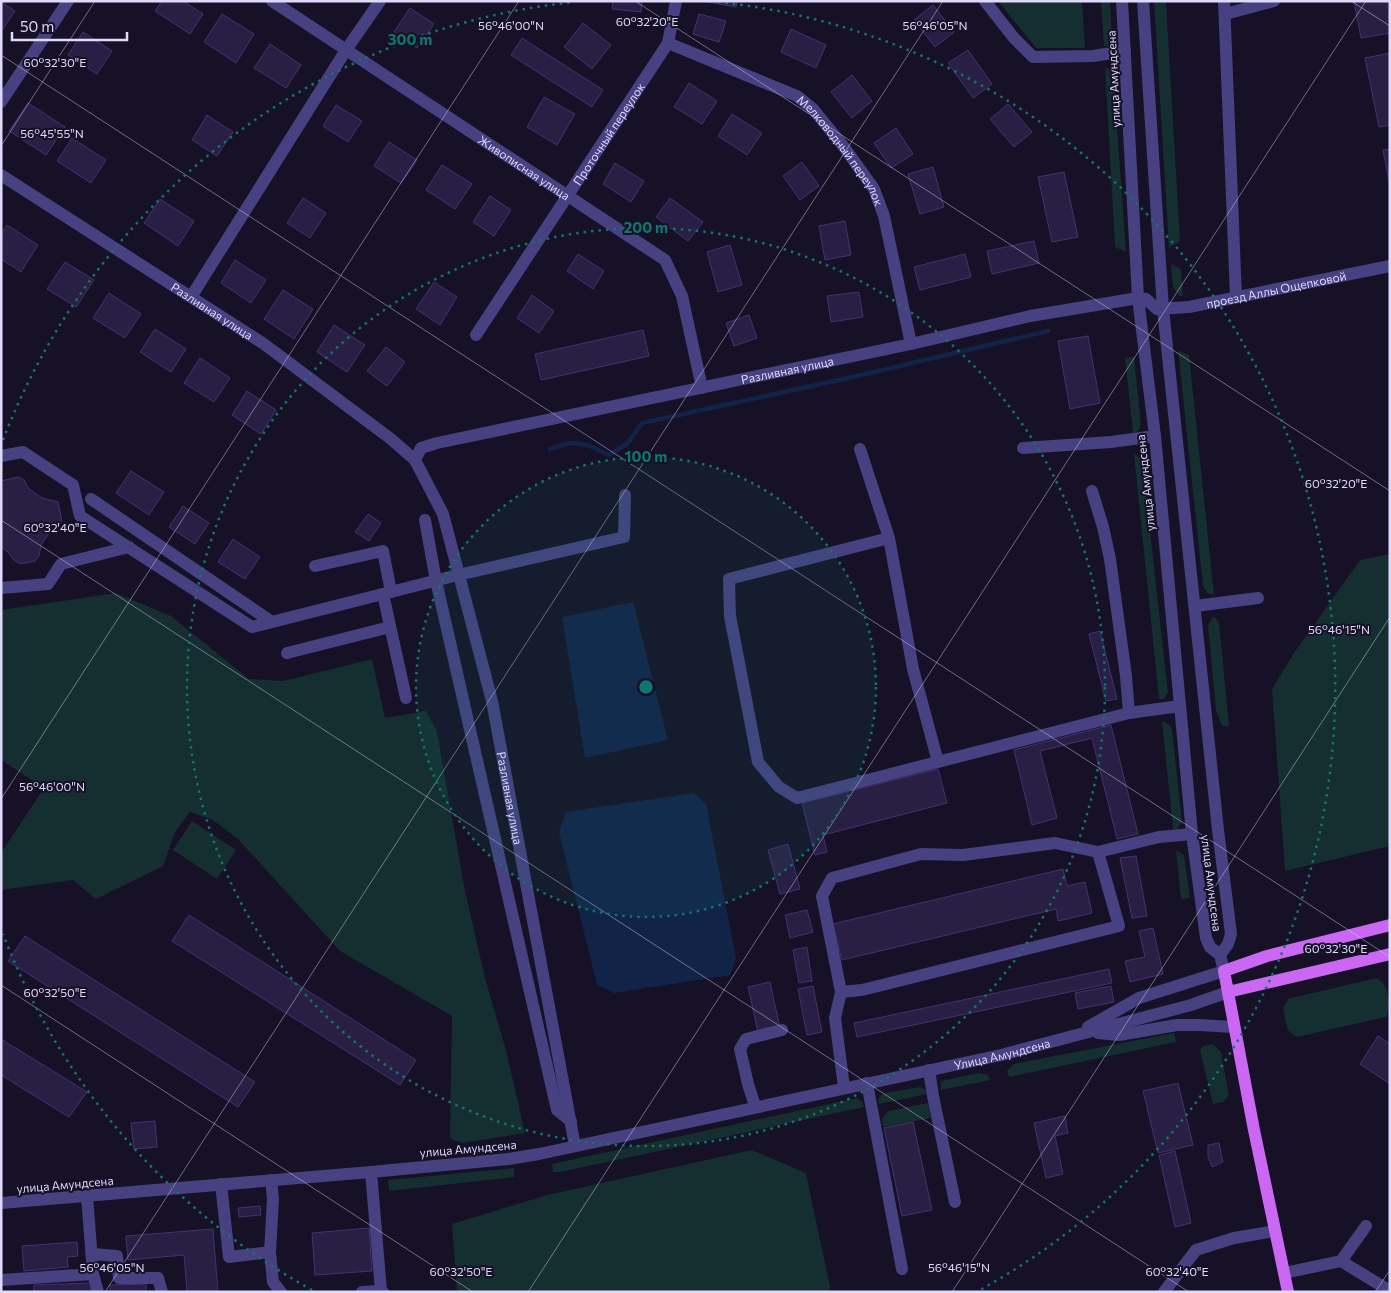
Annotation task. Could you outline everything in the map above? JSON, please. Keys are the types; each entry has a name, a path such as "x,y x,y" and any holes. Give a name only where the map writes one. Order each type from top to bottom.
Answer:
{"main road":[{"path":"1224,971 1268,956 1390,925"},
{"path":"1228,992 1390,954"},
{"name":"улица Амундсена","path":"1224,971 1288,1292"}],"street":[{"path":"1,102 68,1"},
{"name":"Живописная улица","path":"272,1 665,260 682,296 702,388"},
{"path":"191,298 346,50 380,1"},
{"name":"Проточный переулок","path":"476,335 668,43 676,1"},
{"path":"985,1 1014,38 1033,56 1093,56 1125,51"},
{"name":"улица Амундсена","path":"1122,1 1138,298 1154,436 1192,834 1206,938 1210,947 1220,955 1224,971"},
{"name":"улица Амундсена","path":"1142,1 1162,308 1218,830 1231,934 1228,944 1220,955"},
{"path":"1236,297 1224,8 1274,1"},
{"name":"Мелководный переулок","path":"668,43 797,96 813,108 874,189 884,216 911,344"},
{"name":"Разливная улица","path":"1,175 264,344 391,439 415,460 442,514 492,701 575,1146"},
{"name":"проезд Аллы Ощепковой","path":"1162,308 1189,307 1390,266"},
{"path":"1138,298 1146,299 1157,309 1162,308"},
{"name":"Разливная улица","path":"415,460 422,448 437,443 911,344 1030,316 1138,298"},
{"path":"1023,448 1111,442 1154,436"},
{"path":"860,449 888,538 913,669 938,762"},
{"path":"1,456 23,452 73,485 80,516 252,627 458,575 624,538 625,495"},
{"path":"1092,491 1110,559 1126,676 1129,713"},
{"path":"91,499 272,622"},
{"path":"425,520 436,581 557,1110 571,1121"},
{"path":"888,538 729,579 730,616 758,762 779,787 797,798 1129,713 1180,706"},
{"path":"4,586 48,584 61,564 129,547"},
{"path":"314,566 382,551 390,627 406,698"},
{"path":"1195,606 1258,598"},
{"path":"287,653 390,627"},
{"path":"844,1088 835,1018 841,992 822,896 832,878 921,854 963,855 1055,842 1098,852 1160,837 1192,834"},
{"path":"841,992 862,990 1119,926 1098,852"},
{"path":"1073,1036 1139,998 1224,971"},
{"path":"1073,1036 1190,1005 1228,992"},
{"path":"1088,1032 1119,1035 1192,1024 1234,1027"},
{"path":"756,1106 748,1084 740,1049 746,1039 782,1030"},
{"name":"Улица Амундсена","path":"929,1070 1073,1036"},
{"path":"929,1070 955,1202"},
{"name":"улица Амундсена","path":"1,1203 508,1159 929,1070"},
{"path":"867,1083 902,1269"},
{"path":"362,1292 382,1291 371,1172"},
{"path":"271,1180 273,1199 270,1252 273,1282 281,1292"},
{"path":"221,1184 229,1257 270,1252"},
{"path":"87,1196 93,1274 98,1292"},
{"path":"1341,1262 1366,1226"},
{"path":"1164,1292 1196,1250 1234,1238 1275,1230"},
{"path":"92,1254 117,1256 119,1278 158,1278 162,1292"},
{"path":"1284,1273 1341,1262 1390,1290"},
{"path":"1,1280 93,1274"}],"green space":[{"path":"998,1 1082,1 1085,48 1036,48"},
{"path":"1101,1 1110,1 1112,40 1109,45 1104,46"},
{"path":"1154,1 1166,1 1180,241 1169,248"},
{"path":"1105,67 1113,71 1126,252 1115,247"},
{"path":"1171,264 1181,269 1183,296 1179,296 1173,287"},
{"path":"1178,350 1189,355 1214,595 1207,593 1203,586"},
{"path":"1134,357 1141,425 1137,433 1133,433 1125,358"},
{"path":"1134,454 1142,459 1168,693 1164,699 1159,699"},
{"path":"1390,554 1390,846 1285,871 1272,689 1294,653 1360,560"},
{"path":"116,593 171,616 249,679 283,681 372,659 385,718 426,711 437,732 465,891 485,978 506,1050 525,1133 463,1143 450,1139 452,1016 340,951 238,839 213,820 190,812 175,832 163,866 96,899 73,880 1,890 1,853 44,788 1,760 1,610"},
{"path":"1215,617 1219,623 1229,726 1222,726 1216,710 1208,626 1211,619"},
{"path":"1162,721 1172,729 1182,822 1177,829 1173,829"},
{"path":"192,821 236,850 217,879 173,850"},
{"path":"1176,850 1184,855 1190,898 1181,899"},
{"path":"1376,978 1384,984 1388,995 1388,1013 1386,1017 1297,1037 1288,1029 1283,1008 1288,999"},
{"path":"1174,1033 1176,1042 1009,1077 1007,1071 1014,1064"},
{"path":"1213,1044 1221,1052 1229,1095 1223,1102 1213,1104 1200,1050 1203,1046"},
{"path":"979,1073 988,1075 990,1080 941,1090 941,1082 945,1080"},
{"path":"920,1087 926,1090 927,1094 879,1104 878,1098 884,1093"},
{"path":"857,1098 864,1107 553,1172 552,1164"},
{"path":"928,1103 931,1118 883,1127 882,1119 888,1111"},
{"path":"752,1150 806,1173 831,1292 457,1292 452,1224 547,1195"},
{"path":"514,1168 514,1177 389,1191 388,1180"}],"water":[{"path":"633,602 668,740 585,758 562,617"},
{"path":"694,793 706,804 736,958 730,975 614,993 597,985 559,832 566,812"}],"building":[{"path":"162,1 183,1 203,14 190,34 155,11"},
{"path":"613,1 642,1 641,12 612,9"},
{"path":"702,1 737,1 736,7"},
{"path":"1354,1 1390,1 1390,33 1361,38"},
{"path":"1,2 15,11 1,32"},
{"path":"933,5 954,32 935,47 914,20"},
{"path":"410,8 434,24 417,48 394,32"},
{"path":"222,14 254,34 236,63 204,42"},
{"path":"699,14 726,21 719,42 693,34"},
{"path":"583,23 611,45 592,69 564,47"},
{"path":"791,29 826,45 816,68 781,52"},
{"path":"83,32 112,51 97,74 68,55"},
{"path":"522,38 603,90 592,107 511,55"},
{"path":"270,44 301,65 286,88 254,68"},
{"path":"968,50 992,84 973,98 948,63"},
{"path":"1390,53 1390,125 1379,127 1365,58"},
{"path":"852,75 872,101 852,118 831,92"},
{"path":"689,83 717,101 702,124 674,107"},
{"path":"544,97 575,114 557,145 527,127"},
{"path":"28,103 65,127 46,155 9,131"},
{"path":"1008,104 1032,132 1014,147 990,119"},
{"path":"336,105 362,121 348,142 323,126"},
{"path":"732,114 762,133 747,155 718,136"},
{"path":"207,115 233,132 217,156 192,140"},
{"path":"896,128 913,154 891,168 874,143"},
{"path":"72,138 106,160 91,183 57,161"},
{"path":"389,142 417,160 401,183 374,166"},
{"path":"1390,149 1390,186 1383,150"},
{"path":"802,162 819,186 800,200 783,176"},
{"path":"615,163 644,181 631,202 603,184"},
{"path":"442,165 472,184 455,209 426,190"},
{"path":"933,167 944,207 920,214 908,174"},
{"path":"1064,172 1078,237 1052,242 1038,177"},
{"path":"490,196 511,210 494,236 473,222"},
{"path":"303,198 326,213 310,238 287,223"},
{"path":"670,198 703,222 688,241 656,217"},
{"path":"160,199 194,221 178,246 144,223"},
{"path":"845,221 851,255 825,260 819,226"},
{"path":"7,225 38,245 21,272 1,259 1,235"},
{"path":"1034,241 1039,263 992,274 987,251"},
{"path":"730,245 742,285 718,292 707,252"},
{"path":"578,254 604,271 593,289 567,271"},
{"path":"965,254 971,277 920,290 914,267"},
{"path":"235,260 266,280 251,303 221,283"},
{"path":"65,262 94,280 76,307 47,289"},
{"path":"434,282 457,297 440,325 416,309"},
{"path":"283,290 313,309 294,339 264,319"},
{"path":"859,292 863,317 831,322 827,296"},
{"path":"109,293 141,314 125,338 93,318"},
{"path":"532,295 554,311 539,333 517,318"},
{"path":"749,315 757,338 734,346 726,323"},
{"path":"334,325 365,345 347,372 317,352"},
{"path":"155,329 186,349 171,372 140,352"},
{"path":"643,330 649,356 541,380 535,354"},
{"path":"1088,336 1100,403 1070,409 1058,341"},
{"path":"386,347 405,362 387,386 367,371"},
{"path":"200,358 230,378 214,402 184,383"},
{"path":"247,391 276,410 261,434 232,415"},
{"path":"131,471 164,492 149,515 116,493"},
{"path":"18,477 24,480 29,489 42,498 58,502 62,521 51,530 41,545 39,556 35,561 20,564 1,547 1,481"},
{"path":"183,506 209,523 195,544 169,527"},
{"path":"368,514 381,523 369,541 355,532"},
{"path":"233,539 260,557 245,579 218,562"},
{"path":"1100,631 1117,699 1106,701 1089,634"},
{"path":"1111,725 1138,834 1117,839 1092,738 1040,751 1057,818 1032,825 1014,750"},
{"path":"938,769 947,803 823,835 827,852 815,855 802,803"},
{"path":"788,844 800,889 780,894 768,850"},
{"path":"1136,856 1147,916 1132,918 1120,858"},
{"path":"1063,869 1067,886 1085,882 1092,913 1058,921 1056,909 842,960 833,924"},
{"path":"807,910 813,932 790,938 785,915"},
{"path":"189,915 416,1060 400,1085 172,941"},
{"path":"1153,928 1163,974 1130,982 1125,961 1145,957 1139,931"},
{"path":"25,936 255,1082 238,1107 8,961"},
{"path":"807,947 812,981 799,983 793,950"},
{"path":"1109,969 1112,983 857,1037 854,1023"},
{"path":"770,982 780,1028 758,1032 748,987"},
{"path":"813,986 822,1032 807,1035 798,989"},
{"path":"1111,986 1114,1002 1078,1009 1075,993"},
{"path":"1378,1036 1390,1044 1390,1084 1360,1064"},
{"path":"1,1039 87,1092 69,1117 1,1075"},
{"path":"1178,1083 1193,1145 1158,1153 1143,1091"},
{"path":"1065,1116 1068,1133 1055,1136 1063,1174 1046,1178 1034,1123"},
{"path":"155,1121 157,1147 134,1149 131,1123"},
{"path":"913,1122 932,1210 902,1216 884,1128"},
{"path":"1219,1143 1223,1162 1212,1167 1208,1156 1208,1145"},
{"path":"1175,1151 1191,1223 1175,1227 1159,1155"},
{"path":"260,1206 261,1215 239,1217 238,1208"},
{"path":"369,1228 372,1271 315,1275 312,1233"},
{"path":"213,1229 218,1292 187,1292 184,1255 128,1260 126,1236"},
{"path":"77,1242 78,1256 67,1257 68,1267 24,1271 22,1246"},
{"path":"91,1283 91,1292 34,1292 34,1285"},
{"path":"146,1284 146,1292 110,1292 110,1285"}],"waterway":[{"path":"550,449 570,443 588,445 609,455 628,443 642,423 853,377 1048,331"}]}
